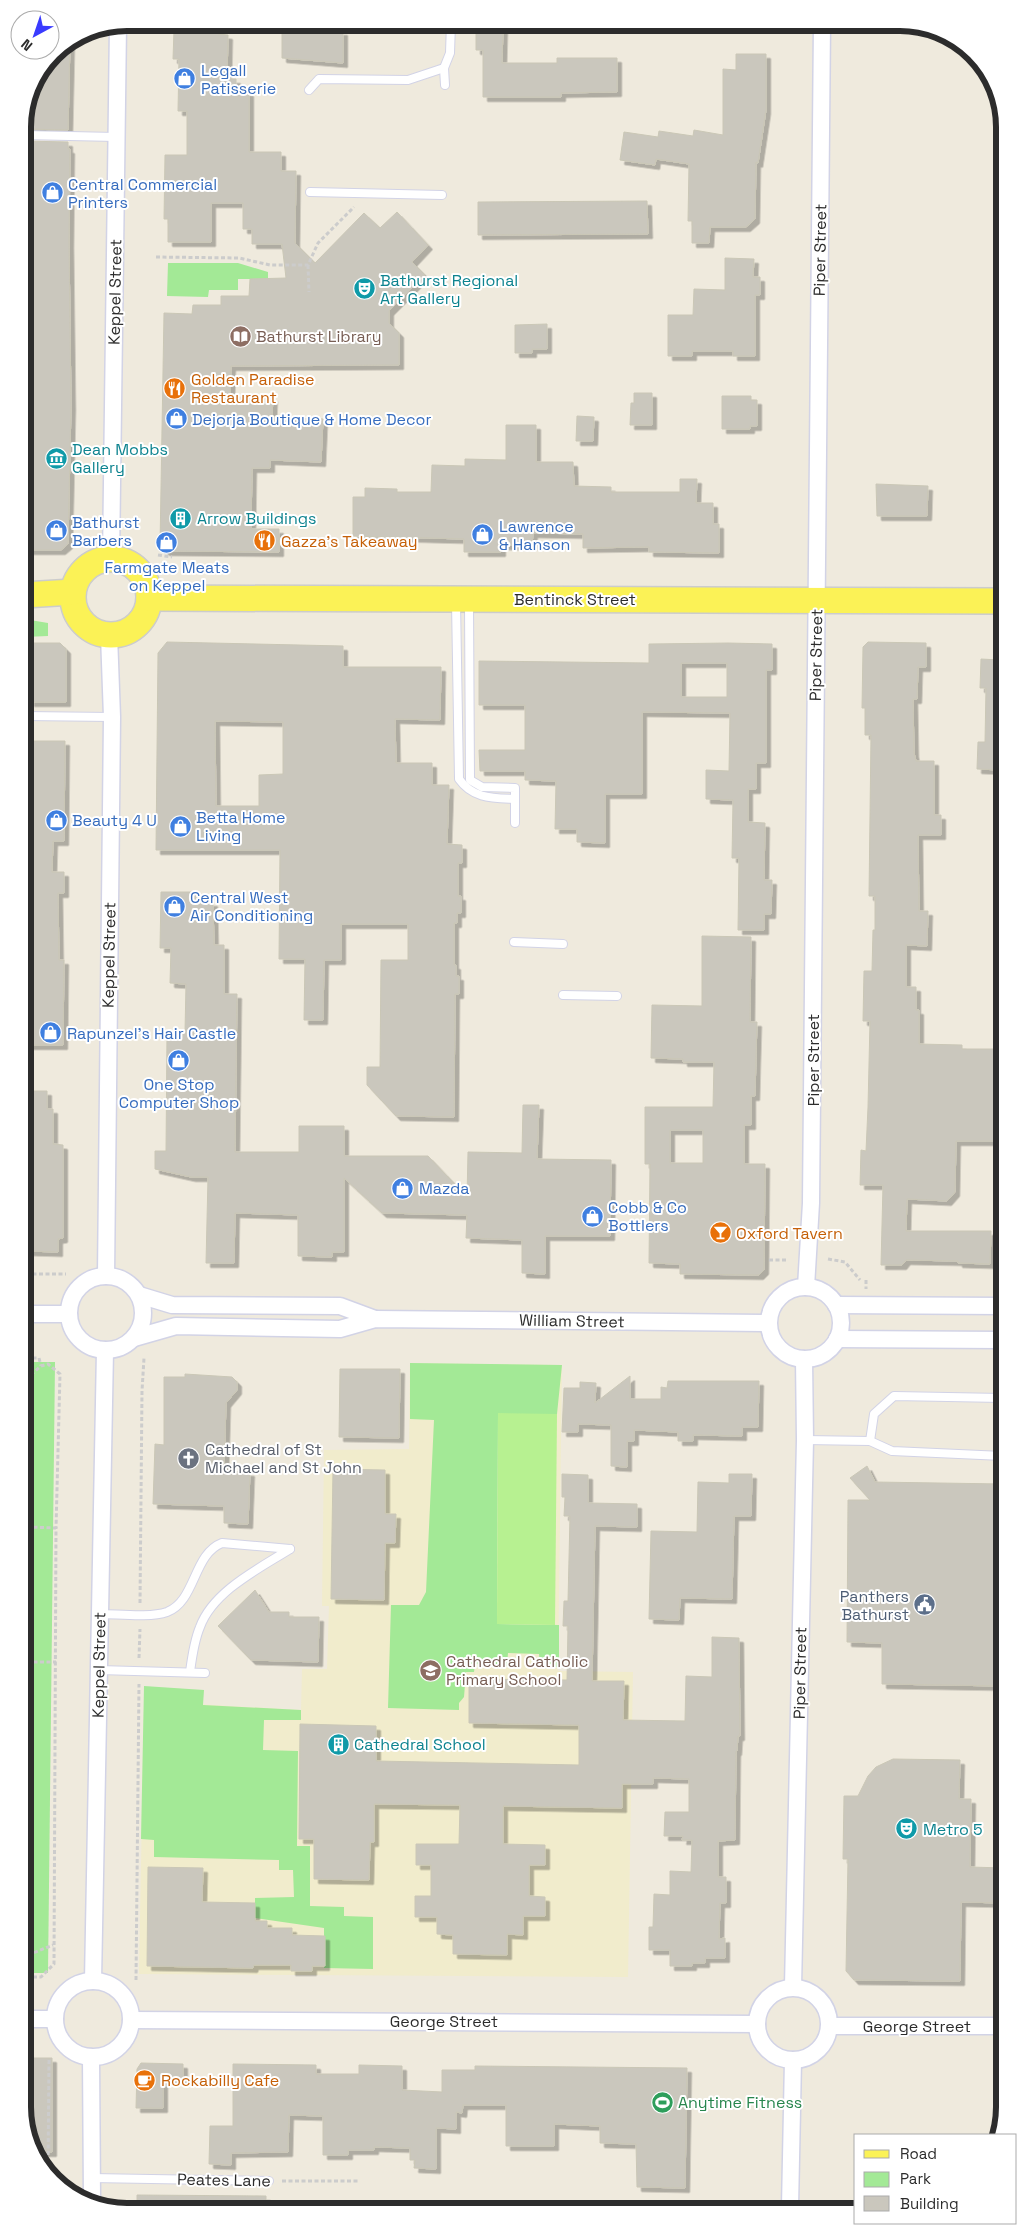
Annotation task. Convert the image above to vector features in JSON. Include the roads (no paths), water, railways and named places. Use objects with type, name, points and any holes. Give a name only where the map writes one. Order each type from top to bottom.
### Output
[{"type":"main road","points":[[111,559],[123,561],[134,566],[148,586],[149,598],[147,610],[132,629],[121,634],[109,635],[97,632],[86,626],[78,616],[74,605],[73,592],[76,582],[90,565],[111,559]]},
{"type":"main road","points":[[31,595],[73,592]]},
{"type":"main road","name":"Bentinck Street","points":[[149,598],[996,601]]},
{"type":"street","name":"Piper Street","points":[[806,1286],[811,1203],[822,31]]},
{"type":"street","name":"Keppel Street","points":[[111,559],[118,32]]},
{"type":"street","name":"Keppel Street","points":[[106,1276],[112,717],[109,635]]},
{"type":"street","points":[[105,1350],[88,1345],[78,1338],[72,1327],[69,1314],[70,1305],[79,1288],[87,1281],[106,1276]]},
{"type":"street","name":"William Street","points":[[106,1276],[125,1281],[139,1295],[172,1305],[340,1306],[375,1319]]},
{"type":"street","points":[[806,1286],[818,1289],[829,1296],[836,1305],[841,1322],[837,1339],[831,1347],[823,1354],[804,1359],[795,1358],[779,1348],[770,1332],[768,1323],[770,1312],[780,1297],[794,1288],[806,1286]]},
{"type":"street","points":[[134,1338],[141,1328],[144,1315],[139,1295]]},
{"type":"street","points":[[836,1305],[996,1306]]},
{"type":"street","points":[[31,1314],[69,1314]]},
{"type":"street","name":"William Street","points":[[105,1350],[124,1346],[134,1338],[176,1326],[340,1329],[375,1319],[768,1323]]},
{"type":"street","points":[[837,1339],[996,1340]]},
{"type":"street","name":"Keppel Street","points":[[94,1981],[105,1350]]},
{"type":"street","name":"Piper Street","points":[[793,1987],[805,1440],[804,1359]]},
{"type":"street","points":[[94,1981],[105,1983],[116,1989],[127,2003],[131,2020],[130,2030],[119,2047],[111,2053],[91,2057],[79,2055],[62,2041],[56,2030],[55,2019],[57,2007],[62,1996],[76,1986],[94,1981]]},
{"type":"street","points":[[793,1987],[812,1992],[820,1999],[829,2016],[830,2026],[824,2043],[818,2051],[811,2056],[792,2060],[783,2059],[768,2049],[762,2042],[757,2024],[758,2014],[767,1998],[783,1989],[793,1987]]},
{"type":"street","points":[[31,2019],[55,2019]]},
{"type":"street","name":"George Street","points":[[131,2020],[757,2024]]},
{"type":"street","name":"George Street","points":[[830,2026],[996,2026]]},
{"type":"street","points":[[91,2057],[92,2196]]},
{"type":"street","points":[[790,2203],[792,2060]]},
{"type":"lane","points":[[445,85],[444,68],[450,53],[451,31]]},
{"type":"lane","points":[[309,90],[319,79],[408,80],[444,68]]},
{"type":"lane","points":[[31,135],[116,137]]},
{"type":"lane","points":[[310,192],[442,195]]},
{"type":"lane","points":[[462,599],[459,779],[472,792],[481,796],[515,799]]},
{"type":"lane","points":[[462,599],[470,780],[482,787],[515,788],[515,823]]},
{"type":"lane","points":[[31,716],[112,717]]},
{"type":"lane","points":[[514,942],[563,944]]},
{"type":"lane","points":[[563,995],[617,996]]},
{"type":"lane","points":[[870,1441],[874,1414],[894,1396],[996,1398]]},
{"type":"lane","points":[[805,1440],[870,1441],[892,1451],[996,1456]]},
{"type":"lane","points":[[100,1614],[158,1613],[173,1608],[184,1596],[208,1554],[215,1546],[222,1543],[290,1549],[243,1578],[206,1613],[194,1643],[190,1672]]},
{"type":"lane","points":[[99,1670],[205,1673]]},
{"type":"lane","name":"Peates Lane","points":[[91,2178],[269,2181]]},
{"type":"place","name":"Legall Patisserie","points":[[185,79]]},
{"type":"place","name":"Central Commercial Printers","points":[[52,193]]},
{"type":"place","name":"Bathurst Regional Art Gallery","points":[[364,289]]},
{"type":"place","name":"Bathurst Library","points":[[240,336]]},
{"type":"place","name":"Golden Paradise Restaurant","points":[[175,388]]},
{"type":"place","name":"Dejorja Boutique & Home Decor","points":[[176,419]]},
{"type":"place","name":"Dean Mobbs Gallery","points":[[56,458]]},
{"type":"place","name":"Arrow Buildings","points":[[181,518]]},
{"type":"place","name":"Bathurst Barbers","points":[[56,531]]},
{"type":"place","name":"Lawrence & Hanson","points":[[483,535]]},
{"type":"place","name":"Gazza's Takeaway","points":[[265,541]]},
{"type":"place","name":"Farmgate Meats on Keppel","points":[[167,543]]},
{"type":"place","name":"Beauty 4 U","points":[[56,820]]},
{"type":"place","name":"Betta Home Living","points":[[180,826]]},
{"type":"place","name":"Central West Air Conditioning","points":[[174,906]]},
{"type":"place","name":"Rapunzel's Hair Castle","points":[[51,1033]]},
{"type":"place","name":"One Stop Computer Shop","points":[[179,1060]]},
{"type":"place","name":"Mazda","points":[[403,1188]]},
{"type":"place","name":"Cobb & Co Bottlers","points":[[592,1216]]},
{"type":"place","name":"Oxford Tavern","points":[[720,1233]]},
{"type":"place","name":"Cathedral of St Michael and St John","points":[[189,1458]]},
{"type":"place","name":"Panthers Bathurst","points":[[925,1605]]},
{"type":"place","name":"Cathedral Catholic Primary School","points":[[430,1670]]},
{"type":"place","name":"Cathedral School","points":[[338,1744]]},
{"type":"place","name":"Metro 5","points":[[907,1829]]},
{"type":"place","name":"Rockabilly Cafe","points":[[145,2080]]},
{"type":"place","name":"Anytime Fitness","points":[[662,2102]]}]
